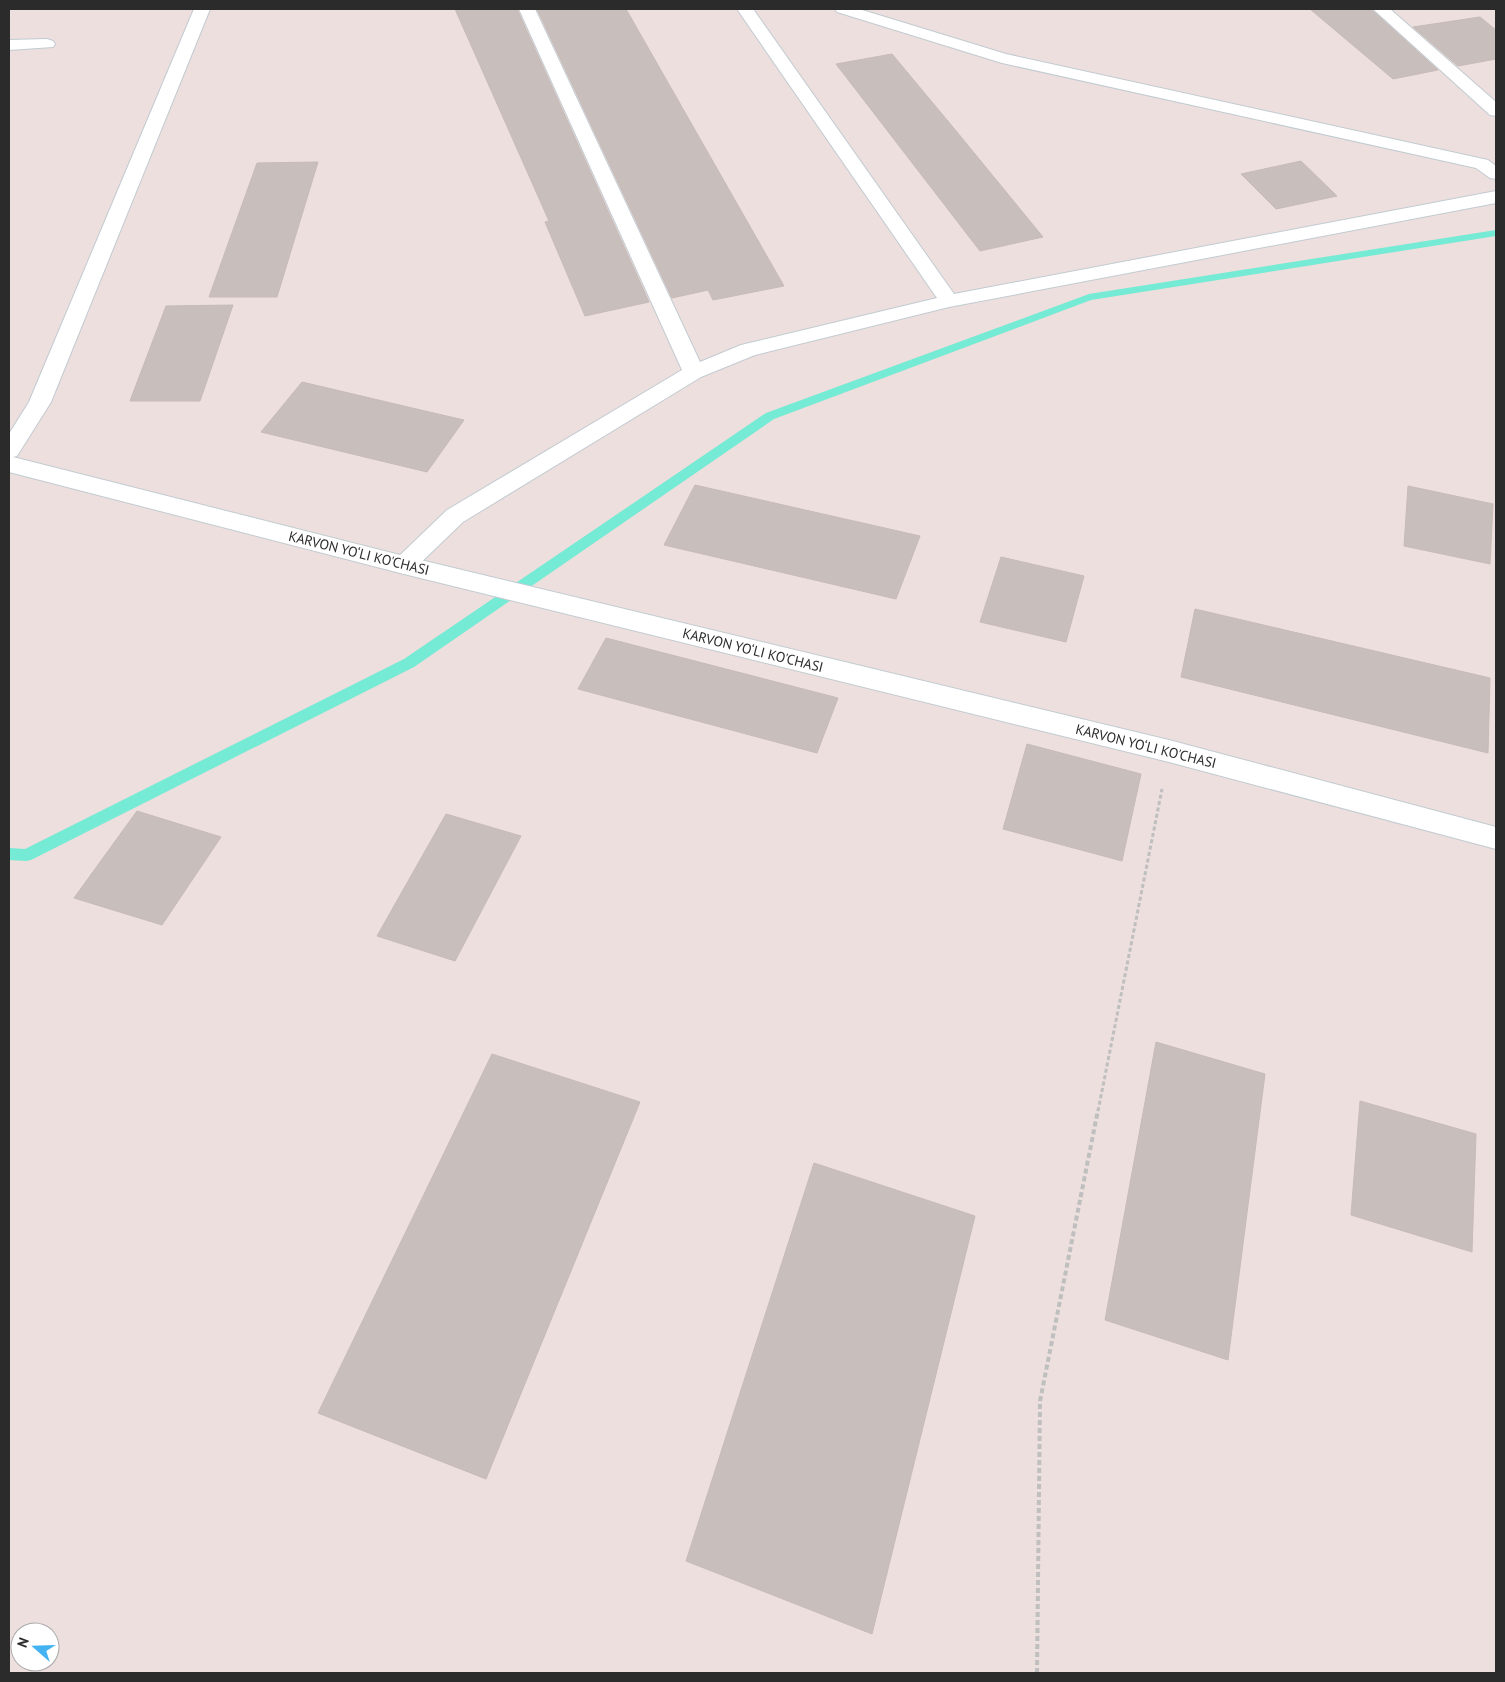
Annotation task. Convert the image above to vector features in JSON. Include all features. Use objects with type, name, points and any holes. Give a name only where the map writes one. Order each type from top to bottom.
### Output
[{"type":"street","points":[[9,450],[40,402],[202,9]]},
{"type":"street","points":[[527,9],[694,372]]},
{"type":"street","points":[[745,9],[949,301]]},
{"type":"street","points":[[843,9],[1002,58],[1482,164],[1496,174]]},
{"type":"street","points":[[1381,9],[1496,111]]},
{"type":"street","points":[[9,45],[47,44]]},
{"type":"street","points":[[404,565],[455,516],[694,372],[748,350],[949,301],[1496,197]]},
{"type":"street","name":"KARVON YO‘LI KO'CHASI","points":[[9,464],[404,565],[1169,751],[1496,838]]},
{"type":"path","points":[[1037,1673],[1040,1401],[1169,751]]},
{"type":"building","points":[[455,9],[517,9],[649,302],[585,316],[545,222],[549,221]]},
{"type":"building","points":[[537,9],[626,9],[784,286],[713,300],[708,290],[672,298]]},
{"type":"building","points":[[1310,9],[1371,9],[1438,70],[1393,79]]},
{"type":"building","points":[[1480,17],[1496,30],[1496,59],[1458,66],[1413,27]]},
{"type":"building","points":[[892,54],[1043,237],[980,251],[836,64]]},
{"type":"building","points":[[1301,161],[1337,196],[1276,209],[1241,174]]},
{"type":"building","points":[[318,162],[277,297],[209,297],[257,163]]},
{"type":"building","points":[[233,305],[200,401],[130,401],[166,306]]},
{"type":"building","points":[[302,382],[464,420],[427,472],[261,432]]},
{"type":"building","points":[[695,485],[920,536],[896,599],[664,545]]},
{"type":"building","points":[[1408,486],[1493,504],[1490,564],[1404,546]]},
{"type":"building","points":[[1001,557],[1084,576],[1066,642],[980,622]]},
{"type":"building","points":[[1195,609],[1490,678],[1488,753],[1181,677]]},
{"type":"building","points":[[606,638],[838,698],[817,753],[578,689]]},
{"type":"building","points":[[1027,744],[1141,774],[1122,861],[1003,829]]},
{"type":"building","points":[[137,811],[221,837],[162,925],[74,898]]},
{"type":"building","points":[[446,814],[521,836],[455,961],[377,936]]},
{"type":"building","points":[[1156,1042],[1265,1074],[1228,1360],[1105,1320]]},
{"type":"building","points":[[492,1054],[640,1102],[486,1479],[318,1413]]},
{"type":"building","points":[[1360,1101],[1476,1134],[1472,1252],[1351,1215]]},
{"type":"building","points":[[814,1163],[975,1216],[872,1634],[686,1561]]},
{"type":"waterway","points":[[9,854],[26,855],[409,663],[770,416],[1089,297],[1496,233]]}]
